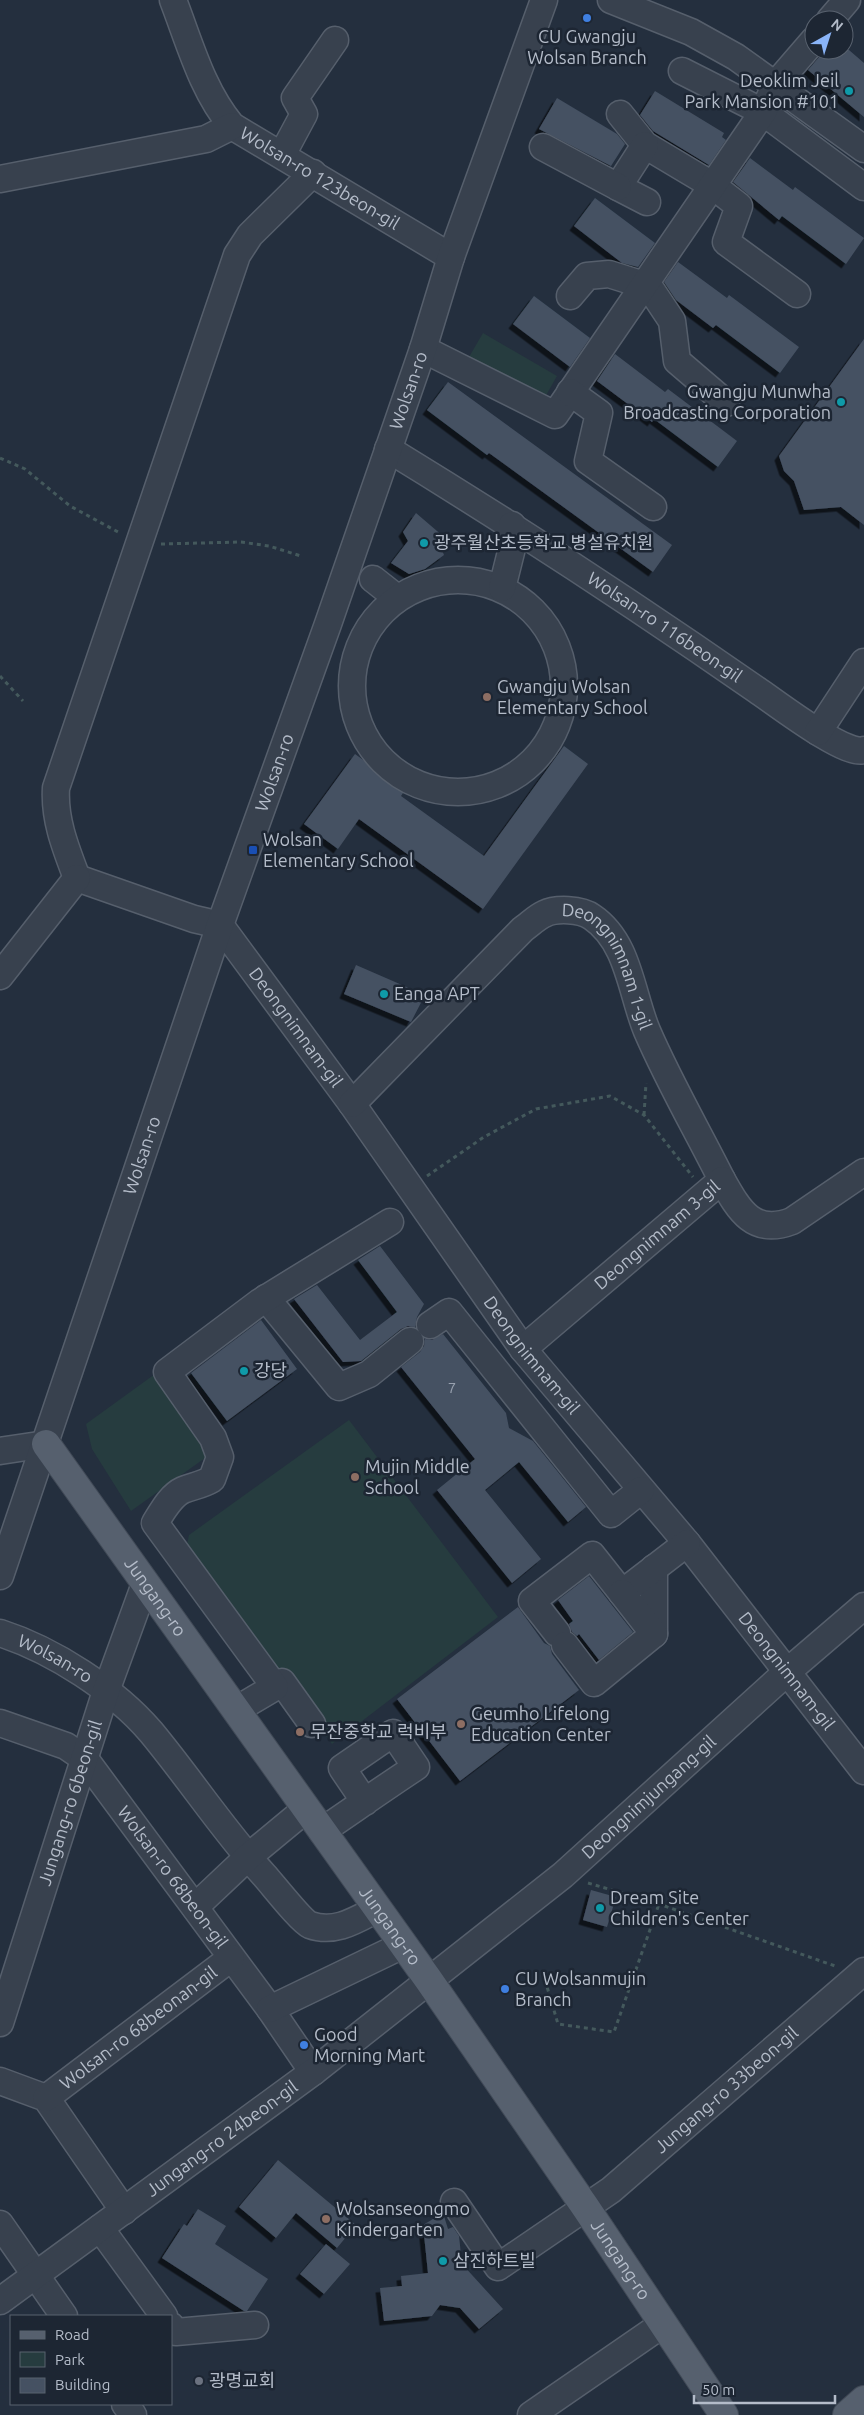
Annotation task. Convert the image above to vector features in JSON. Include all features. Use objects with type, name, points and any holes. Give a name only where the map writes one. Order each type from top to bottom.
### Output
[{"type":"main road","name":"Jungang-ro","points":[[46,1444],[428,1979],[724,2412]]},
{"type":"main road","points":[[847,2415],[864,2400]]},
{"type":"street","name":"Wolsan-ro 123beon-gil","points":[[173,0],[207,89],[216,107],[232,126],[451,257]]},
{"type":"street","name":"Wolsan-ro","points":[[0,1576],[46,1444],[109,1248],[220,925],[423,350],[451,257],[544,0]]},
{"type":"street","points":[[611,0],[691,32],[736,57],[864,149]]},
{"type":"street","points":[[838,10],[847,0]]},
{"type":"street","points":[[282,155],[304,114],[295,98],[335,40]]},
{"type":"street","points":[[423,350],[555,415],[762,112],[776,84],[804,52]]},
{"type":"street","points":[[682,71],[762,112],[864,187]]},
{"type":"street","points":[[620,114],[645,145],[712,185],[739,206],[726,242],[798,294]]},
{"type":"street","points":[[0,179],[206,138],[232,126]]},
{"type":"street","points":[[618,186],[645,145]]},
{"type":"street","points":[[543,147],[647,202]]},
{"type":"street","points":[[76,878],[60,833],[55,808],[56,788],[237,255],[250,235],[313,173]]},
{"type":"street","points":[[570,296],[587,276],[609,274],[644,285],[658,299],[672,321],[677,361],[726,402]]},
{"type":"street","points":[[570,392],[599,413],[588,461],[653,507]]},
{"type":"street","name":"Wolsan-ro 116beon-gil","points":[[388,449],[512,536],[689,642],[818,732],[846,748],[862,753]]},
{"type":"street","points":[[502,588],[512,536]]},
{"type":"street","points":[[373,579],[397,598]]},
{"type":"street","points":[[469,579],[502,588],[532,609],[554,638],[565,672],[564,708],[551,742],[527,769],[496,787],[460,794],[424,788],[393,771],[369,746],[355,714],[351,680],[358,646],[376,616],[397,598],[435,581],[469,579]]},
{"type":"street","points":[[818,732],[864,662]]},
{"type":"street","points":[[76,878],[194,919],[220,925]]},
{"type":"street","points":[[0,976],[76,878]]},
{"type":"street","name":"Deongnimnam 1-gil","points":[[352,1104],[523,929],[544,914],[559,911],[582,912],[592,916],[614,941],[626,965],[647,1030],[714,1187]]},
{"type":"street","name":"Deongnimnam-gil","points":[[220,925],[352,1104],[523,1349],[687,1543],[864,1770]]},
{"type":"street","name":"Deongnimnam 3-gil","points":[[523,1349],[714,1187],[738,1209],[763,1226],[779,1226],[792,1221],[864,1172]]},
{"type":"street","points":[[275,1687],[155,1523],[164,1508],[182,1490],[199,1486],[212,1479],[220,1457],[213,1438],[167,1372],[266,1298],[390,1222]]},
{"type":"street","points":[[266,1298],[340,1387],[369,1374],[449,1312],[611,1514],[641,1490]]},
{"type":"street","points":[[0,1451],[46,1444]]},
{"type":"street","points":[[622,1593],[687,1543]]},
{"type":"street","points":[[592,1555],[654,1634],[594,1683],[532,1601],[592,1555]]},
{"type":"street","points":[[654,1568],[654,1634]]},
{"type":"street","name":"Jungang-ro 6beon-gil","points":[[0,2023],[106,1691],[146,1584]]},
{"type":"street","name":"Deongnimjungang-gil","points":[[428,1979],[563,1876],[787,1672],[864,1606]]},
{"type":"street","name":"Wolsan-ro","points":[[0,1634],[21,1640],[86,1677],[106,1691],[150,1731],[248,1857],[308,1924],[327,1929],[346,1925],[377,1909]]},
{"type":"street","points":[[236,1710],[282,1682],[312,1724]]},
{"type":"street","name":"Wolsan-ro 68beon-gil","points":[[0,1723],[66,1746],[85,1760],[270,2009],[312,2072]]},
{"type":"street","points":[[322,1831],[365,1802]]},
{"type":"street","points":[[195,1907],[248,1857],[306,1809]]},
{"type":"street","points":[[270,2009],[403,1945]]},
{"type":"street","name":"Wolsan-ro 68beonan-gil","points":[[46,2098],[231,1958]]},
{"type":"street","name":"Jungang-ro 33beon-gil","points":[[454,2202],[498,2267],[611,2190],[862,1973]]},
{"type":"street","name":"Jungang-ro 24beon-gil","points":[[0,2300],[312,2072],[428,1979]]},
{"type":"street","points":[[0,2081],[46,2098],[124,2211]]},
{"type":"street","points":[[0,2224],[63,2315]]},
{"type":"street","points":[[100,2228],[163,2315]]},
{"type":"street","points":[[530,2415],[663,2324]]},
{"type":"street","points":[[172,2327],[176,2332],[255,2325]]},
{"type":"path","points":[[0,676],[23,701]]},
{"type":"path","points":[[410,1187],[484,1138],[536,1109],[610,1096],[644,1115],[714,1187]]},
{"type":"path","points":[[563,1876],[659,1904],[862,1973]]},
{"type":"path","points":[[545,1980],[558,2024],[614,2032],[659,1904]]},
{"type":"green space","points":[[483,333],[557,376],[536,413],[462,369]]},
{"type":"green space","points":[[155,1374],[212,1453],[131,1511],[92,1449],[86,1424]]},
{"type":"green space","points":[[349,1420],[498,1617],[332,1744],[187,1545],[189,1535]]},
{"type":"building","name":"Deoklim Jeil Park Mansion #101","points":[[854,54],[864,63],[864,117],[808,70],[816,60],[854,60]]},
{"type":"building","points":[[655,91],[724,133],[722,137],[726,140],[709,165],[653,131],[640,115]]},
{"type":"building","points":[[557,98],[617,134],[625,144],[611,166],[539,129]]},
{"type":"building","points":[[750,158],[793,190],[795,187],[864,238],[846,264],[782,216],[779,220],[733,182]]},
{"type":"building","points":[[595,198],[655,243],[638,267],[622,263],[574,226]]},
{"type":"building","points":[[678,262],[727,298],[729,295],[799,347],[780,373],[716,325],[713,328],[676,300],[664,282]]},
{"type":"building","points":[[534,296],[590,338],[570,367],[513,324]]},
{"type":"building","name":"Gwangju Munwha Broadcasting Corporation","points":[[864,339],[864,525],[841,507],[804,510],[794,481],[784,471],[779,456]]},
{"type":"building","points":[[615,354],[665,392],[668,389],[737,441],[718,467],[654,419],[652,422],[597,381]]},
{"type":"building","points":[[448,382],[672,545],[653,572],[489,453],[487,455],[427,410]]},
{"type":"building","name":"광주월산초등학교 병설유치원","points":[[416,513],[444,537],[440,545],[444,555],[425,569],[409,574],[391,563],[408,541],[403,532]]},
{"type":"building","name":"Gwangju Wolsan Elementary School","points":[[564,746],[588,764],[483,909],[359,819],[338,849],[304,824],[355,754],[405,790],[401,796],[484,856]]},
{"type":"building","name":"Eanga APT","points":[[356,965],[425,995],[411,1022],[344,994]]},
{"type":"building","points":[[380,1246],[424,1304],[417,1317],[415,1327],[408,1326],[401,1329],[361,1361],[343,1362],[294,1299],[317,1285],[360,1340],[397,1312],[358,1260]]},
{"type":"building","name":"강당","points":[[261,1320],[297,1369],[227,1421],[191,1373]]},
{"type":"building","name":"Mujin Middle School","points":[[443,1334],[506,1413],[509,1428],[533,1441],[586,1507],[568,1522],[519,1462],[485,1490],[541,1559],[512,1583],[437,1490],[475,1459],[401,1367],[420,1352],[424,1346],[425,1339],[432,1340]]},
{"type":"building","points":[[589,1576],[633,1632],[599,1660],[579,1634],[577,1636],[572,1632],[569,1624],[573,1621],[558,1600]]},
{"type":"building","points":[[518,1607],[544,1643],[550,1646],[552,1654],[579,1690],[460,1781],[397,1699]]},
{"type":"building","name":"Dream Site Children's Center","points":[[591,1890],[616,1897],[607,1927],[583,1920]]},
{"type":"building","points":[[278,2160],[356,2225],[337,2248],[296,2213],[276,2238],[239,2207]]},
{"type":"building","points":[[198,2209],[226,2226],[215,2244],[268,2279],[247,2311],[244,2311],[162,2258],[184,2224],[187,2226]]},
{"type":"building","name":"삼진하트빌","points":[[443,2213],[448,2229],[453,2227],[459,2236],[462,2264],[503,2309],[479,2329],[460,2308],[440,2305],[432,2316],[384,2321],[380,2288],[402,2286],[401,2276],[428,2273],[423,2225]]},
{"type":"building","points":[[326,2244],[350,2264],[324,2294],[300,2274]]},
{"type":"place","name":"CU Gwangju Wolsan Branch","points":[[587,18]]},
{"type":"place","name":"Deoklim Jeil Park Mansion #101","points":[[849,91]]},
{"type":"place","name":"Gwangju Munwha Broadcasting Corporation","points":[[841,402]]},
{"type":"place","name":"광주월산초등학교 병설유치원","points":[[424,543]]},
{"type":"place","name":"Gwangju Wolsan Elementary School","points":[[487,697]]},
{"type":"place","name":"Wolsan Elementary School","points":[[253,850]]},
{"type":"place","name":"Eanga APT","points":[[384,994]]},
{"type":"place","name":"강당","points":[[244,1371]]},
{"type":"place","name":"Mujin Middle School","points":[[355,1477]]},
{"type":"place","name":"Geumho Lifelong Education Center","points":[[461,1724]]},
{"type":"place","name":"무잔중학교 럭비부","points":[[300,1732]]},
{"type":"place","name":"Dream Site Children's Center","points":[[600,1908]]},
{"type":"place","name":"CU Wolsanmujin Branch","points":[[505,1989]]},
{"type":"place","name":"Good Morning Mart","points":[[304,2045]]},
{"type":"place","name":"Wolsanseongmo Kindergarten","points":[[326,2219]]},
{"type":"place","name":"삼진하트빌","points":[[443,2261]]},
{"type":"place","name":"광명교회","points":[[199,2381]]}]
